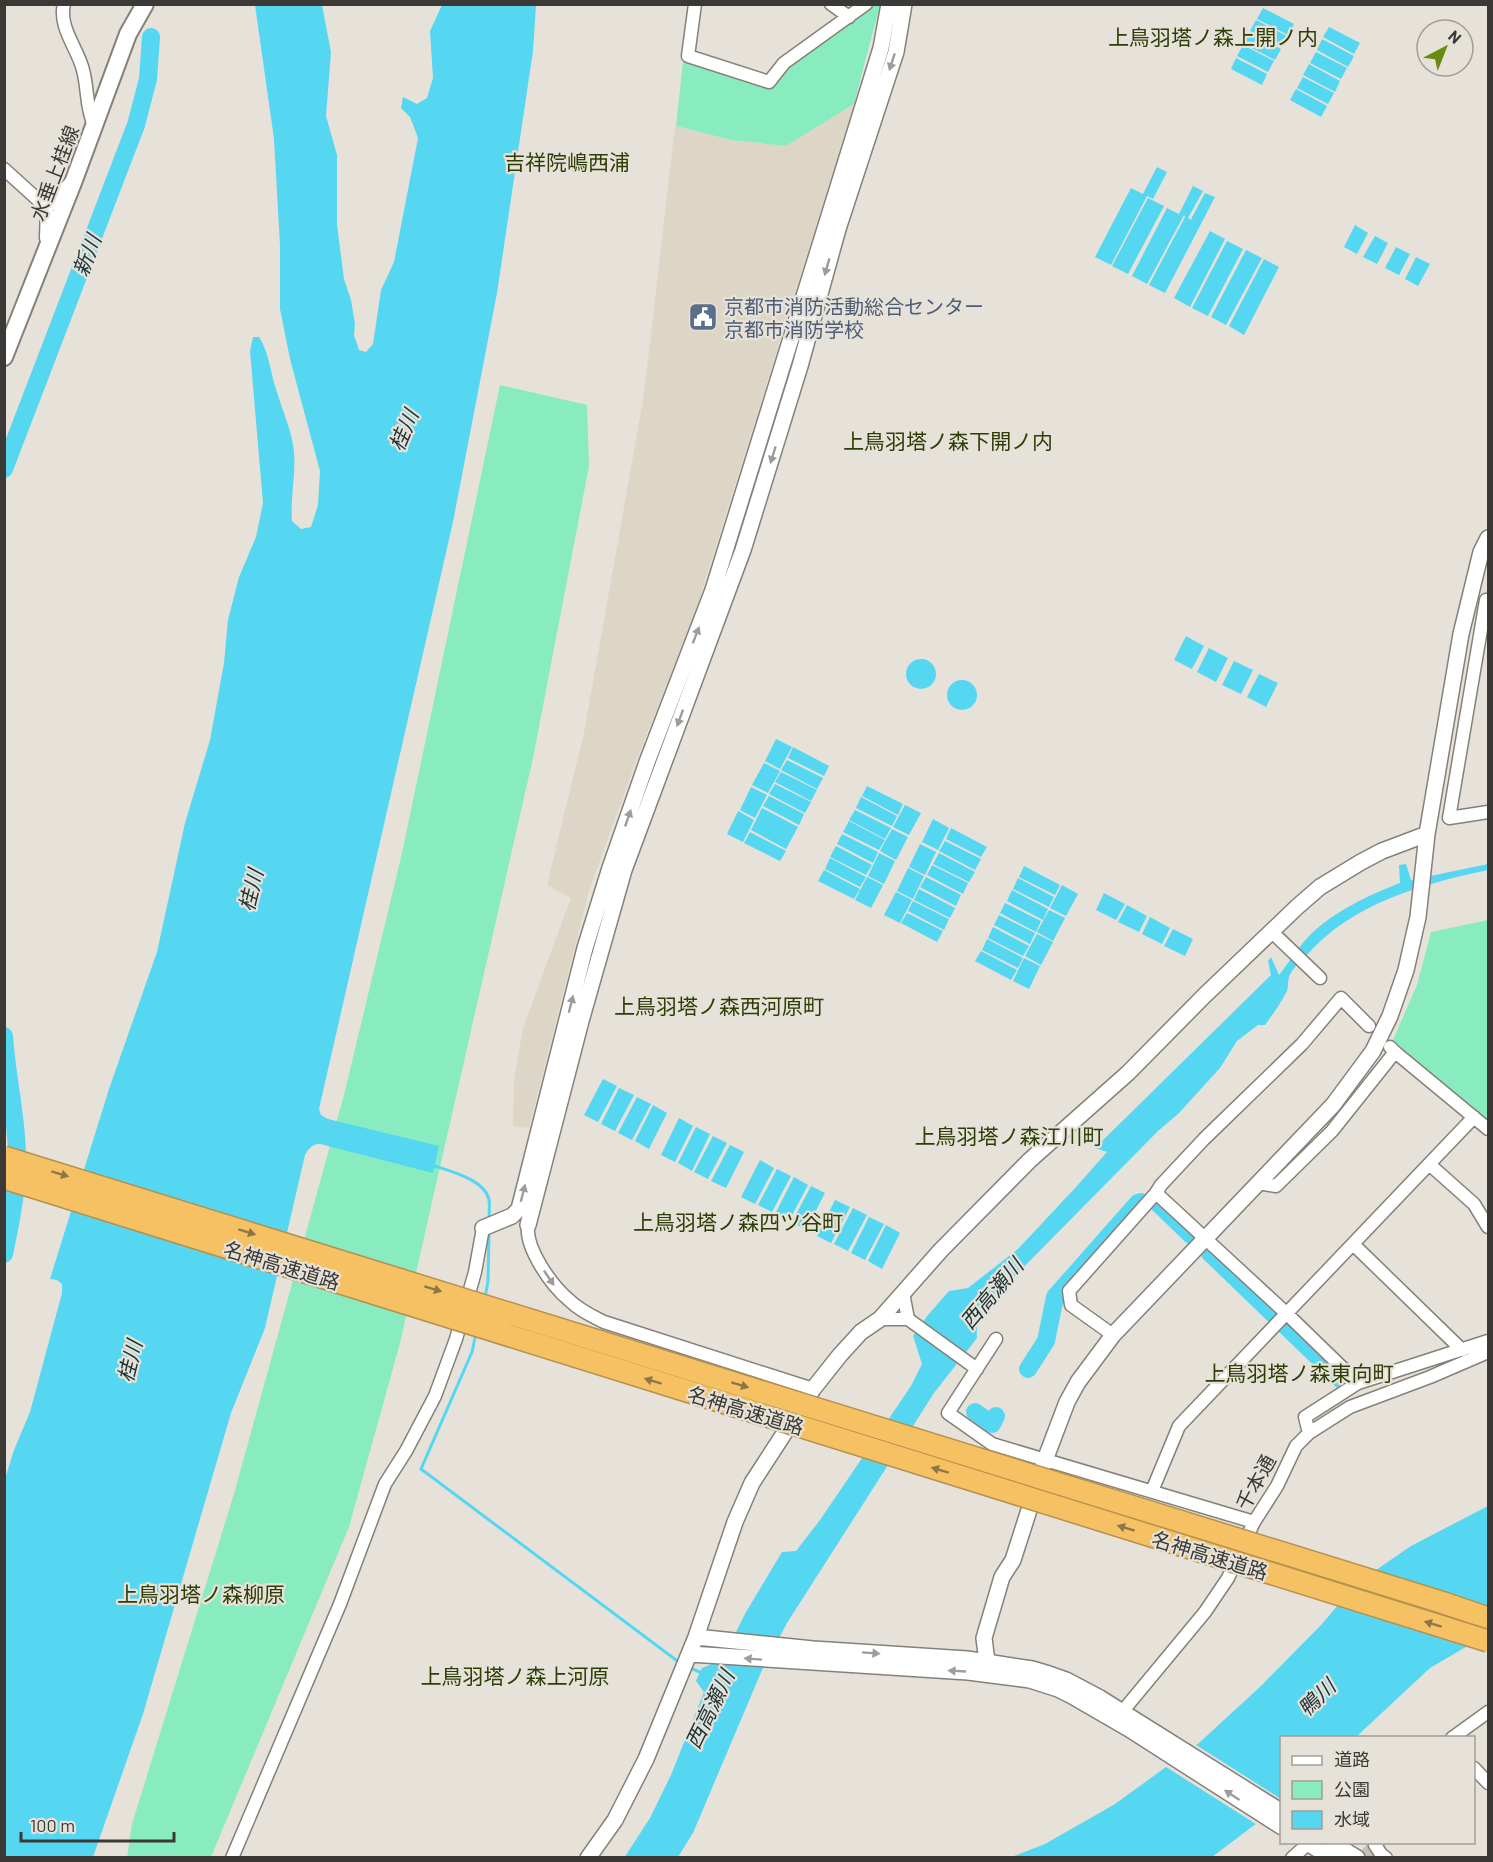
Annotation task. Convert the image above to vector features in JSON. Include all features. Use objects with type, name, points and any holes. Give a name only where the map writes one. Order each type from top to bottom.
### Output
[{"type":"highway","name":"名神高速道路","points":[[4,1157],[1488,1618]]},
{"type":"highway","name":"名神高速道路","points":[[4,1178],[1488,1641]]},
{"type":"highway","points":[[1444,1603],[1488,1613]]},
{"type":"main road","name":"水垂上桂線","points":[[4,357],[74,180],[128,34],[145,4]]},
{"type":"street","points":[[64,4],[62,18],[83,69],[90,117],[94,125]]},
{"type":"street","points":[[695,4],[688,56],[769,82],[784,63],[866,4]]},
{"type":"street","points":[[831,4],[849,17]]},
{"type":"street","points":[[813,1389],[604,1322],[585,1313],[569,1301],[554,1285],[538,1262],[527,1233],[581,1021],[624,870],[881,48],[889,4]]},
{"type":"street","points":[[232,1857],[340,1604],[385,1484],[411,1442],[438,1387],[456,1339],[475,1272],[483,1228],[512,1216],[519,1209],[585,948],[610,868],[655,765],[746,540],[800,366],[838,229],[896,52],[904,4]]},
{"type":"street","points":[[4,169],[47,208]]},
{"type":"street","points":[[49,245],[46,238],[47,208],[74,180]]},
{"type":"street","points":[[1488,538],[1481,552],[1482,599],[1449,818],[1488,812]]},
{"type":"street","points":[[986,1668],[1012,1579],[1012,1560],[1067,1402],[1095,1358],[1113,1335],[1333,1105],[1373,1051],[1390,1016],[1406,970],[1418,917],[1427,842],[1461,634],[1482,599]]},
{"type":"street","points":[[588,1857],[608,1832],[630,1793],[690,1654],[735,1522],[752,1483],[813,1389],[840,1355],[861,1332],[880,1319],[941,1250],[1030,1160],[1128,1072],[1204,996],[1274,934],[1320,887],[1382,851],[1427,842]]},
{"type":"street","points":[[1274,934],[1320,978]]},
{"type":"street","points":[[1113,1335],[1071,1305],[1069,1291],[1204,1138],[1302,1044],[1341,998],[1369,1026]]},
{"type":"street","points":[[1258,1183],[1276,1186],[1332,1131],[1392,1049],[1488,1129]]},
{"type":"street","points":[[1152,1491],[1179,1426],[1474,1117]]},
{"type":"street","points":[[1429,1164],[1474,1204],[1488,1227]]},
{"type":"street","points":[[1156,1193],[1205,1238],[1282,1318],[1358,1383]]},
{"type":"street","points":[[1353,1244],[1462,1350]]},
{"type":"street","points":[[903,1293],[908,1319]]},
{"type":"street","points":[[880,1319],[908,1319],[977,1369]]},
{"type":"street","points":[[996,1339],[948,1413],[992,1444],[1254,1522]]},
{"type":"street","points":[[1309,1433],[1305,1417],[1358,1383],[1488,1341]]},
{"type":"street","name":"千本通","points":[[1122,1712],[1205,1612],[1228,1578],[1254,1522],[1277,1486],[1296,1446],[1309,1433],[1350,1407],[1488,1352]]},
{"type":"street","points":[[696,1637],[812,1656]]},
{"type":"street","points":[[690,1654],[812,1656],[1032,1669],[1066,1680],[1122,1712],[1133,1725],[1280,1826]]},
{"type":"street","points":[[986,1668],[1058,1689],[1133,1725],[1280,1811]]},
{"type":"street","points":[[1453,1736],[1488,1712]]},
{"type":"street","points":[[1475,1770],[1488,1783]]},
{"type":"street","points":[[1292,1857],[1307,1844]]},
{"type":"street","points":[[1310,1844],[1331,1857]]},
{"type":"street","points":[[1335,1844],[1358,1857]]},
{"type":"street","points":[[1376,1844],[1381,1854],[1386,1857]]},
{"type":"shaded area","points":[[854,104],[696,610],[635,764],[589,891],[529,1128],[513,1126],[514,1079],[523,1028],[571,898],[547,885],[584,733],[644,394],[675,126],[731,140],[786,146]]},
{"type":"green space","points":[[875,5],[880,5],[854,104],[786,146],[731,140],[676,126],[683,62],[771,87],[791,64]]},
{"type":"green space","points":[[500,385],[587,405],[589,466],[533,758],[400,1343],[349,1527],[211,1857],[127,1858],[132,1824],[234,1494],[344,1095],[402,853]]},
{"type":"green space","points":[[1488,920],[1488,1123],[1393,1040],[1417,985],[1431,932]]},
{"type":"water","name":"桂川","points":[[255,5],[322,5],[331,52],[326,116],[337,155],[337,225],[344,279],[351,300],[355,324],[354,335],[359,350],[366,352],[373,344],[381,290],[394,262],[418,138],[410,117],[401,108],[403,97],[417,104],[427,98],[433,78],[430,31],[442,5],[536,5],[533,51],[497,293],[453,522],[319,1109],[321,1115],[328,1119],[439,1146],[433,1173],[320,1144],[309,1148],[305,1155],[265,1328],[231,1413],[143,1714],[93,1857],[5,1857],[4,1482],[30,1412],[62,1293],[62,1284],[50,1279],[109,1089],[157,952],[185,823],[210,740],[224,663],[228,620],[239,577],[256,537],[263,503],[250,351],[253,337],[259,337],[265,349],[293,444],[292,521],[301,529],[311,527],[318,505],[320,471],[290,359],[280,309],[280,245],[274,139]]},
{"type":"water","points":[[1263,8],[1294,24],[1288,35],[1257,19]]},
{"type":"water","points":[[1256,20],[1287,36],[1282,47],[1250,31]]},
{"type":"water","points":[[1329,27],[1360,43],[1354,54],[1323,37]]},
{"type":"water","points":[[1250,33],[1281,49],[1275,60],[1244,44]]},
{"type":"water","points":[[1322,39],[1354,56],[1348,67],[1317,50]]},
{"type":"water","points":[[1243,45],[1274,61],[1268,72],[1237,56]]},
{"type":"water","points":[[1316,52],[1347,68],[1341,79],[1310,63]]},
{"type":"water","points":[[1236,58],[1267,74],[1262,85],[1231,69]]},
{"type":"water","points":[[1309,64],[1340,81],[1335,92],[1303,75]]},
{"type":"water","points":[[1303,77],[1334,93],[1328,104],[1297,88]]},
{"type":"water","points":[[1296,89],[1327,106],[1321,117],[1290,100]]},
{"type":"water","points":[[1157,167],[1167,172],[1153,199],[1147,196],[1111,265],[1095,257],[1131,188],[1143,194]]},
{"type":"water","points":[[1193,186],[1203,191],[1188,218],[1193,221],[1191,219],[1205,193],[1215,197],[1165,293],[1149,285],[1184,215],[1147,284],[1132,276],[1167,208],[1179,214]]},
{"type":"water","points":[[1148,198],[1164,206],[1128,274],[1112,266]]},
{"type":"water","points":[[1355,225],[1368,233],[1357,254],[1344,247]]},
{"type":"water","points":[[1210,231],[1225,239],[1190,307],[1174,298]]},
{"type":"water","points":[[1375,236],[1388,243],[1377,264],[1363,257]]},
{"type":"water","points":[[1227,241],[1243,249],[1208,316],[1192,308]]},
{"type":"water","points":[[1396,247],[1410,254],[1399,275],[1385,268]]},
{"type":"water","points":[[1246,250],[1262,258],[1226,325],[1211,317]]},
{"type":"water","points":[[1416,257],[1430,264],[1418,286],[1405,279]]},
{"type":"water","points":[[1264,259],[1279,267],[1244,335],[1229,326]]},
{"type":"water","points":[[1186,636],[1204,646],[1192,669],[1174,660]]},
{"type":"water","points":[[1209,648],[1228,658],[1216,682],[1197,672]]},
{"type":"water","points":[[921,659],[932,663],[936,674],[932,685],[921,689],[910,685],[906,674],[910,663]]},
{"type":"water","points":[[1234,661],[1253,670],[1241,694],[1222,685]]},
{"type":"water","points":[[1259,674],[1278,683],[1266,707],[1247,697]]},
{"type":"water","points":[[962,680],[973,684],[977,695],[973,706],[962,710],[951,706],[947,695],[951,684]]},
{"type":"water","points":[[776,739],[792,747],[780,769],[765,761]]},
{"type":"water","points":[[793,747],[829,766],[824,776],[788,758]]},
{"type":"water","points":[[787,760],[823,778],[817,789],[781,770]]},
{"type":"water","points":[[764,763],[780,771],[768,793],[752,785]]},
{"type":"water","points":[[781,772],[817,790],[811,801],[775,782]]},
{"type":"water","points":[[775,784],[811,802],[805,813],[769,794]]},
{"type":"water","points":[[867,786],[903,804],[898,815],[862,796]]},
{"type":"water","points":[[751,787],[767,795],[755,818],[740,810]]},
{"type":"water","points":[[769,796],[804,814],[799,825],[763,806]]},
{"type":"water","points":[[861,797],[897,816],[892,826],[856,808]]},
{"type":"water","points":[[905,805],[921,813],[909,835],[893,827]]},
{"type":"water","points":[[762,808],[798,827],[786,849],[751,830]]},
{"type":"water","points":[[855,810],[891,828],[885,839],[849,820]]},
{"type":"water","points":[[738,811],[754,820],[743,842],[727,834]]},
{"type":"water","points":[[933,819],[949,828],[938,850],[922,842]]},
{"type":"water","points":[[849,821],[885,840],[879,850],[843,832]]},
{"type":"water","points":[[951,828],[987,847],[981,857],[946,839]]},
{"type":"water","points":[[892,829],[908,837],[896,860],[880,851]]},
{"type":"water","points":[[750,832],[786,851],[780,861],[744,843]]},
{"type":"water","points":[[842,834],[878,852],[873,863],[837,844]]},
{"type":"water","points":[[945,841],[981,859],[975,870],[939,851]]},
{"type":"water","points":[[920,844],[936,852],[925,875],[909,867]]},
{"type":"water","points":[[836,846],[872,865],[866,875],[830,857]]},
{"type":"water","points":[[879,853],[895,861],[884,884],[868,876]]},
{"type":"water","points":[[939,853],[975,872],[969,882],[933,864]]},
{"type":"water","points":[[830,858],[866,877],[860,887],[825,869]]},
{"type":"water","name":"西高瀬川","points":[[1406,864],[1411,880],[1488,864],[1488,870],[1438,882],[1390,898],[1366,909],[1324,938],[1292,971],[1287,991],[1265,1025],[1258,1025],[1237,1041],[1220,1068],[1179,1113],[1158,1131],[991,1302],[979,1323],[977,1338],[934,1393],[787,1623],[762,1670],[693,1833],[678,1857],[624,1858],[650,1818],[671,1775],[704,1692],[696,1681],[702,1668],[722,1660],[746,1612],[782,1552],[796,1551],[820,1520],[911,1386],[922,1364],[913,1336],[928,1315],[949,1291],[968,1288],[1018,1249],[1107,1152],[1095,1148],[1271,975],[1268,961],[1271,957],[1279,975],[1302,944],[1320,926],[1353,904],[1400,883],[1399,865]]},
{"type":"water","points":[[932,865],[968,883],[963,894],[927,875]]},
{"type":"water","points":[[1024,866],[1060,885],[1055,895],[1019,877]]},
{"type":"water","points":[[908,868],[924,876],[913,899],[897,891]]},
{"type":"water","points":[[824,870],[860,889],[854,899],[818,881]]},
{"type":"water","points":[[867,877],[883,885],[871,908],[855,900]]},
{"type":"water","points":[[926,877],[961,895],[956,906],[920,887]]},
{"type":"water","points":[[1018,878],[1054,897],[1049,907],[1013,889]]},
{"type":"water","points":[[1062,885],[1078,894],[1066,916],[1050,908]]},
{"type":"water","points":[[919,889],[955,908],[950,918],[914,900]]},
{"type":"water","points":[[1012,890],[1048,909],[1043,920],[1007,901]]},
{"type":"water","points":[[896,892],[912,900],[900,923],[884,915]]},
{"type":"water","points":[[1104,893],[1125,904],[1116,920],[1096,910]]},
{"type":"water","points":[[913,901],[949,919],[944,930],[908,911]]},
{"type":"water","points":[[1005,903],[1041,921],[1036,932],[1000,913]]},
{"type":"water","points":[[1127,905],[1147,916],[1139,932],[1118,922]]},
{"type":"water","points":[[1049,910],[1065,918],[1053,941],[1037,932]]},
{"type":"water","points":[[907,913],[943,931],[937,942],[901,923]]},
{"type":"water","points":[[999,915],[1035,933],[1030,944],[994,925]]},
{"type":"water","points":[[1150,917],[1170,928],[1162,944],[1142,934]]},
{"type":"water","points":[[993,927],[1029,946],[1023,956],[988,938]]},
{"type":"water","points":[[1173,929],[1193,939],[1185,956],[1164,946]]},
{"type":"water","points":[[1037,934],[1053,942],[1041,965],[1025,956]]},
{"type":"water","points":[[987,939],[1023,958],[1018,968],[982,950]]},
{"type":"water","points":[[981,951],[1017,970],[1011,980],[975,961]]},
{"type":"water","points":[[1024,958],[1040,966],[1029,989],[1013,981]]},
{"type":"water","points":[[603,1079],[617,1086],[598,1122],[584,1115]]},
{"type":"water","points":[[619,1088],[634,1095],[615,1131],[601,1124]]},
{"type":"water","points":[[637,1097],[651,1104],[632,1140],[618,1133]]},
{"type":"water","points":[[653,1105],[667,1113],[649,1149],[635,1141]]},
{"type":"water","points":[[679,1118],[693,1126],[675,1162],[661,1155]]},
{"type":"water","points":[[696,1127],[710,1134],[692,1171],[678,1163]]},
{"type":"water","points":[[713,1136],[727,1143],[708,1179],[694,1172]]},
{"type":"water","points":[[730,1145],[744,1152],[726,1188],[711,1181]]},
{"type":"water","points":[[760,1160],[774,1168],[755,1204],[741,1197]]},
{"type":"water","points":[[777,1169],[791,1176],[772,1212],[758,1205]]},
{"type":"water","points":[[794,1177],[808,1185],[789,1221],[775,1214]]},
{"type":"water","points":[[811,1186],[825,1193],[806,1230],[792,1222]]},
{"type":"water","points":[[835,1200],[850,1207],[831,1243],[817,1236]]},
{"type":"water","points":[[853,1208],[867,1215],[848,1251],[834,1244]]},
{"type":"water","points":[[869,1217],[884,1224],[865,1260],[851,1253]]},
{"type":"water","points":[[886,1225],[900,1233],[882,1269],[868,1261]]},
{"type":"water","name":"鴨川","points":[[1488,1506],[1488,1634],[1430,1668],[1357,1736],[1280,1736],[1280,1806],[1212,1857],[1009,1858],[1045,1844],[1115,1804],[1199,1743],[1262,1685],[1321,1625],[1357,1583],[1411,1546]]},
{"type":"pier","points":[[1193,1743],[1280,1798],[1280,1810],[1259,1826],[1163,1765]]},
{"type":"waterway","name":"新川","points":[[4,469],[136,125],[148,79],[151,37]]},
{"type":"waterway","name":"新川","points":[[4,1036],[16,1134],[17,1166],[14,1199],[4,1254]]},
{"type":"waterway","points":[[432,1165],[474,1181],[481,1187],[489,1200],[489,1220]]},
{"type":"waterway","points":[[1028,1369],[1046,1341],[1055,1297],[1141,1202]]},
{"type":"waterway","points":[[1158,1203],[1191,1235]]},
{"type":"waterway","points":[[485,1297],[488,1282],[489,1232]]},
{"type":"waterway","points":[[1210,1253],[1345,1383]]},
{"type":"waterway","points":[[476,1333],[472,1352],[421,1469],[680,1663]]},
{"type":"waterway","points":[[975,1412],[992,1424],[996,1416]]},
{"type":"waterway","name":"西高瀬川","points":[[688,1667],[702,1673]]},
{"type":"tunnel","points":[[1363,1858],[1375,1845]]},
{"type":"place","name":"京都市消防活動総合センター 京都市消防学校","points":[[703,317]]},
{"type":"district","name":"上鳥羽塔ノ森上開ノ内","points":[[1213,36]]},
{"type":"district","name":"吉祥院嶋西浦","points":[[567,161]]},
{"type":"district","name":"上鳥羽塔ノ森下開ノ内","points":[[948,440]]},
{"type":"district","name":"上鳥羽塔ノ森西河原町","points":[[719,1005]]},
{"type":"district","name":"上鳥羽塔ノ森江川町","points":[[1009,1135]]},
{"type":"district","name":"上鳥羽塔ノ森四ツ谷町","points":[[738,1221]]},
{"type":"district","name":"上鳥羽塔ノ森東向町","points":[[1299,1372]]},
{"type":"district","name":"上鳥羽塔ノ森柳原","points":[[201,1593]]},
{"type":"district","name":"上鳥羽塔ノ森上河原","points":[[515,1675]]}]
